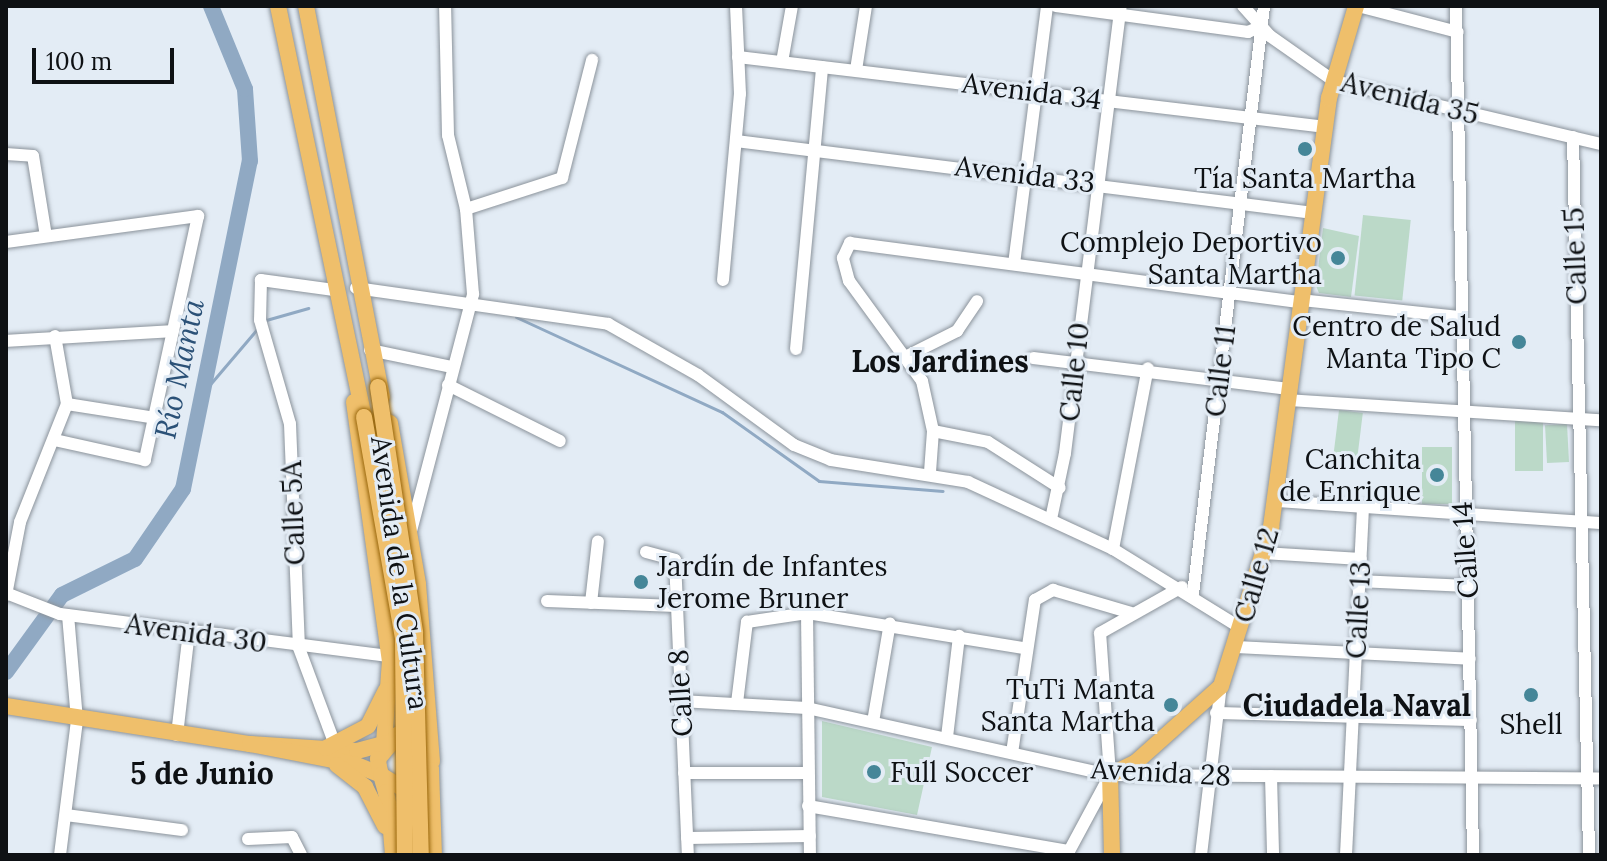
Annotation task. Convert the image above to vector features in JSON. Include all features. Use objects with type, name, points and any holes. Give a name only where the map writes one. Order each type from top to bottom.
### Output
[{"type":"main road","name":"Avenida de la Cultura","points":[[278,6],[355,390],[390,658],[384,744]]},
{"type":"main road","name":"Avenida de la Cultura","points":[[306,6],[356,288],[411,531],[432,765],[434,855]]},
{"type":"main road","name":"Calle 12","points":[[1110,775],[1135,763],[1221,686],[1236,647],[1276,501],[1326,127],[1334,81],[1357,6]]},
{"type":"main road","name":"Avenida de la Cultura","points":[[378,387],[415,633],[421,855]]},
{"type":"main road","name":"Avenida de la Cultura","points":[[355,390],[364,417],[403,639],[397,852]]},
{"type":"main road","points":[[329,751],[378,714],[390,658]]},
{"type":"main road","points":[[6,706],[177,735],[329,751],[384,744],[414,736],[432,765],[420,784],[403,789],[381,775],[329,751]]},
{"type":"main road","points":[[384,744],[381,775],[397,852]]},
{"type":"main road","points":[[329,751],[365,787],[397,852]]},
{"type":"main road","points":[[1110,775],[1112,855]]},
{"type":"street","points":[[411,531],[471,303],[466,209],[448,135],[445,6]]},
{"type":"street","points":[[723,280],[736,141],[736,6]]},
{"type":"street","points":[[782,62],[792,6]]},
{"type":"street","points":[[856,70],[866,6]]},
{"type":"street","points":[[1014,264],[1047,6]]},
{"type":"street","points":[[1056,6],[1120,12],[1248,32],[1259,27]]},
{"type":"street","name":"Avenida 35","points":[[1243,6],[1259,27],[1334,81],[1601,144]]},
{"type":"street","name":"Calle 11","points":[[1188,590],[1219,381],[1242,204],[1259,27],[1264,6]]},
{"type":"street","points":[[1357,6],[1458,32]]},
{"type":"street","name":"Calle 14","points":[[1456,6],[1462,516],[1468,586],[1473,855]]},
{"type":"street","name":"Calle 10","points":[[1051,519],[1065,453],[1120,12]]},
{"type":"street","name":"Avenida 34","points":[[738,57],[1037,90],[1326,127]]},
{"type":"street","points":[[466,209],[562,178],[592,60]]},
{"type":"street","points":[[796,349],[810,148],[822,67]]},
{"type":"street","name":"Calle 15","points":[[1573,137],[1583,522],[1594,778],[1589,855]]},
{"type":"street","name":"Avenida 33","points":[[736,141],[1026,173],[1314,213]]},
{"type":"street","points":[[6,154],[24,150],[34,161],[46,236]]},
{"type":"street","points":[[6,242],[198,216],[155,418],[142,462],[55,440]]},
{"type":"street","points":[[930,472],[933,431],[909,355],[849,281],[843,258],[850,243],[1301,301],[1460,317]]},
{"type":"street","name":"Calle 5A","points":[[329,751],[299,648],[290,424],[263,335],[260,320],[261,280],[334,290]]},
{"type":"street","points":[[356,288],[589,317],[628,332],[811,453],[930,472],[1051,519],[1188,590],[1241,628]]},
{"type":"street","points":[[909,355],[957,331],[977,301]]},
{"type":"street","points":[[460,343],[481,313],[516,309]]},
{"type":"street","points":[[6,341],[173,331]]},
{"type":"street","points":[[9,595],[20,522],[67,404],[55,336]]},
{"type":"street","points":[[370,350],[452,367]]},
{"type":"street","points":[[1033,358],[1148,368],[1289,394],[1460,412],[1601,420]]},
{"type":"street","points":[[1113,549],[1136,462],[1148,368]]},
{"type":"street","points":[[448,385],[560,441]]},
{"type":"street","points":[[67,404],[155,418]]},
{"type":"street","points":[[933,431],[988,442],[1060,488]]},
{"type":"street","points":[[1276,501],[1363,510],[1601,523]]},
{"type":"street","name":"Calle 13","points":[[1346,855],[1347,779],[1363,510]]},
{"type":"street","points":[[591,603],[598,541]]},
{"type":"street","name":"Calle 8","points":[[646,552],[675,560],[688,855]]},
{"type":"street","points":[[1263,553],[1361,559]]},
{"type":"street","points":[[1358,581],[1468,586]]},
{"type":"street","points":[[808,806],[1068,853],[1110,775],[1099,637],[1131,613],[1188,590]]},
{"type":"street","points":[[1012,753],[1031,606],[1047,591],[1131,613]]},
{"type":"street","name":"Avenida 30","points":[[9,595],[64,615],[390,658]]},
{"type":"street","points":[[547,601],[676,606]]},
{"type":"street","points":[[737,703],[747,622],[807,613],[890,623],[1024,648]]},
{"type":"street","points":[[807,613],[810,855]]},
{"type":"street","points":[[60,855],[77,720],[64,615]]},
{"type":"street","points":[[873,722],[890,623]]},
{"type":"street","points":[[177,735],[189,632]]},
{"type":"street","points":[[947,737],[959,636]]},
{"type":"street","points":[[1236,647],[1470,659]]},
{"type":"street","points":[[1201,855],[1221,686]]},
{"type":"street","name":"Avenida 28","points":[[680,701],[807,708],[1110,775],[1473,780],[1594,778]]},
{"type":"street","points":[[1216,713],[1351,720],[1471,720]]},
{"type":"street","points":[[684,773],[808,773]]},
{"type":"street","points":[[1271,776],[1273,855]]},
{"type":"street","points":[[66,815],[182,830]]},
{"type":"street","points":[[687,838],[810,836]]},
{"type":"street","points":[[248,839],[292,837],[301,855]]},
{"type":"green space","points":[[1363,215],[1411,220],[1402,301],[1355,296]]},
{"type":"green space","name":"Complejo Deportivo Santa Martha","points":[[1323,228],[1359,236],[1351,297],[1319,293],[1316,286]]},
{"type":"green space","points":[[1339,410],[1363,413],[1357,457],[1334,454]]},
{"type":"green space","points":[[1515,419],[1543,419],[1543,471],[1515,471]]},
{"type":"green space","points":[[1567,424],[1569,462],[1547,463],[1545,425]]},
{"type":"green space","name":"Canchita de Enrique","points":[[1422,447],[1452,447],[1452,504],[1422,504]]},
{"type":"green space","name":"Full Soccer","points":[[822,721],[932,747],[917,815],[822,797]]},
{"type":"waterway","name":"Río Manta","points":[[6,672],[62,595],[135,559],[183,489],[250,161],[245,89],[211,6]]},
{"type":"waterway","points":[[266,320],[308,308]]},
{"type":"waterway","points":[[516,317],[722,412],[819,481],[943,491]]},
{"type":"waterway","points":[[206,389],[258,328]]},
{"type":"place","name":"Tía Santa Martha","points":[[1305,149]]},
{"type":"place","name":"Complejo Deportivo Santa Martha","points":[[1338,258]]},
{"type":"place","name":"Centro de Salud Manta Tipo C","points":[[1519,342]]},
{"type":"place","name":"Canchita de Enrique","points":[[1437,475]]},
{"type":"place","name":"Jardín de Infantes Jerome Bruner","points":[[641,582]]},
{"type":"place","name":"Shell","points":[[1531,695]]},
{"type":"place","name":"TuTi Manta Santa Martha","points":[[1171,705]]},
{"type":"place","name":"Full Soccer","points":[[874,772]]},
{"type":"district","name":"Los Jardines","points":[[940,361]]},
{"type":"district","name":"Ciudadela Naval","points":[[1357,705]]},
{"type":"district","name":"5 de Junio","points":[[202,773]]}]
